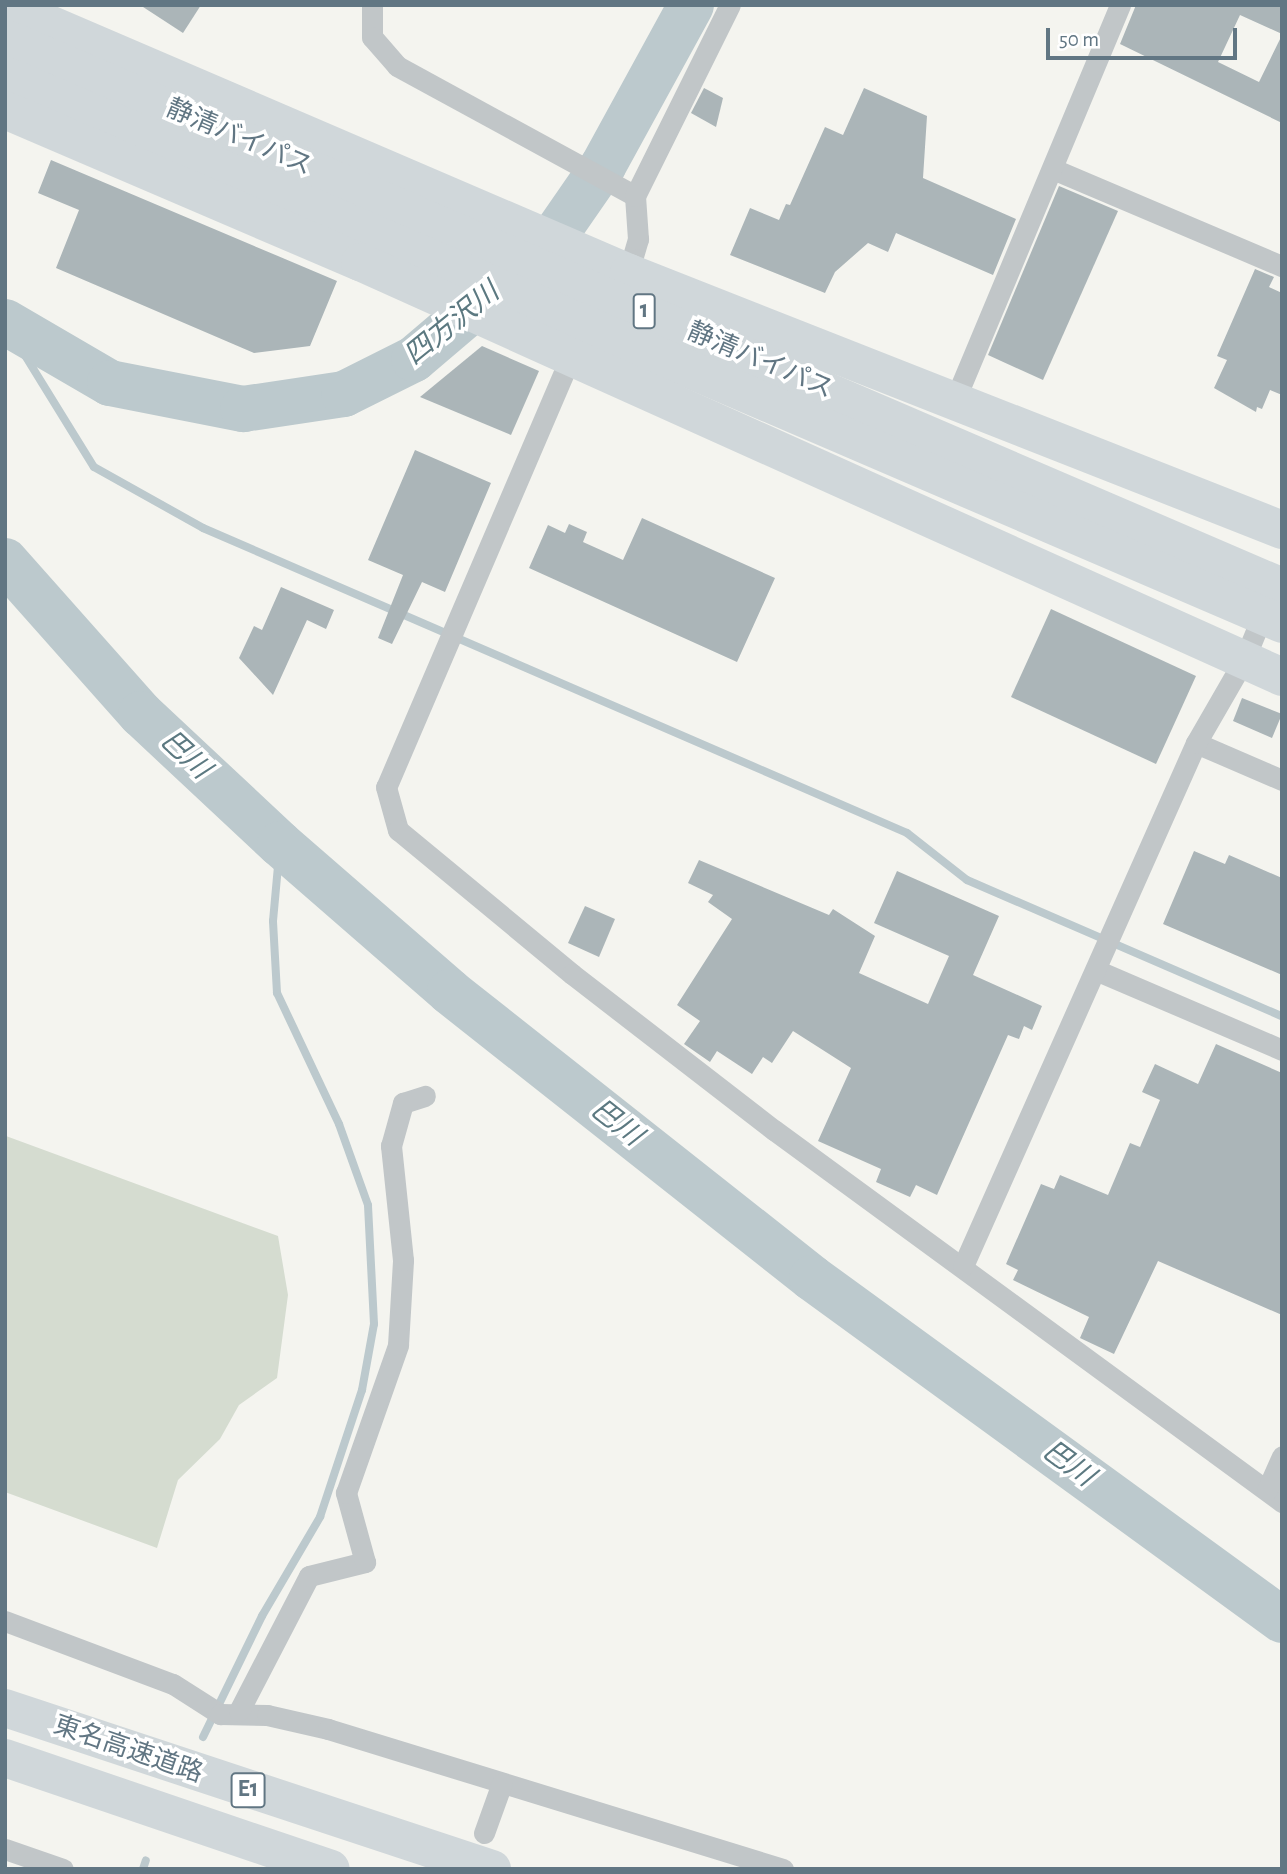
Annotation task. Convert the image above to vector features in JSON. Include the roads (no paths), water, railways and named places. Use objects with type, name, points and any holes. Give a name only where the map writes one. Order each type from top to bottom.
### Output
[{"type":"highway","name":"1","points":[[5,5],[613,282],[954,402],[1282,530]]},
{"type":"highway","name":"静清バイパス","points":[[5,38],[613,282],[1282,587]]},
{"type":"highway","name":"静清バイパス","points":[[5,75],[1282,624]]},
{"type":"highway","points":[[5,110],[579,360],[1282,677]]},
{"type":"highway","points":[[613,282],[768,339],[1282,554]]},
{"type":"highway","points":[[618,339],[779,428],[1149,603],[1282,658]]},
{"type":"highway","name":"東名高速道路","points":[[5,1708],[488,1851]]},
{"type":"highway","name":"東名高速道路","points":[[5,1758],[331,1869]]},
{"type":"street","points":[[372,5],[372,37],[397,66],[627,192]]},
{"type":"street","points":[[730,5],[627,192],[638,239],[613,282],[386,787],[398,830],[572,974],[731,1097],[1274,1496],[1282,1456]]},
{"type":"street","points":[[954,402],[1120,5]]},
{"type":"street","points":[[1053,169],[1282,266]]},
{"type":"street","points":[[963,1266],[1098,971],[1196,743],[1244,660],[1282,568]]},
{"type":"street","points":[[1196,743],[1282,780]]},
{"type":"street","points":[[1098,971],[1282,1050]]},
{"type":"street","points":[[229,1712],[309,1576],[365,1562],[346,1493],[398,1345],[403,1260],[391,1146],[403,1103],[425,1096]]},
{"type":"street","points":[[5,1621],[173,1684],[196,1698],[229,1712],[328,1729],[783,1869]]},
{"type":"street","points":[[488,1851],[502,1783]]},
{"type":"street","points":[[5,1849],[63,1869]]},
{"type":"waterway","name":"四方沢川","points":[[5,322],[110,383],[243,409],[344,394],[414,359],[549,244],[603,166],[691,5]]},
{"type":"waterway","points":[[5,323],[94,467],[203,528],[907,833],[967,880],[1282,1016]]},
{"type":"waterway","name":"巴川","points":[[5,561],[141,714],[280,844],[450,992],[812,1278],[1282,1620]]},
{"type":"waterway","points":[[203,1737],[262,1616],[320,1517],[362,1390],[374,1324],[368,1205],[339,1124],[277,993],[273,921],[280,844]]},
{"type":"waterway","points":[[143,1869],[146,1860]]}]
